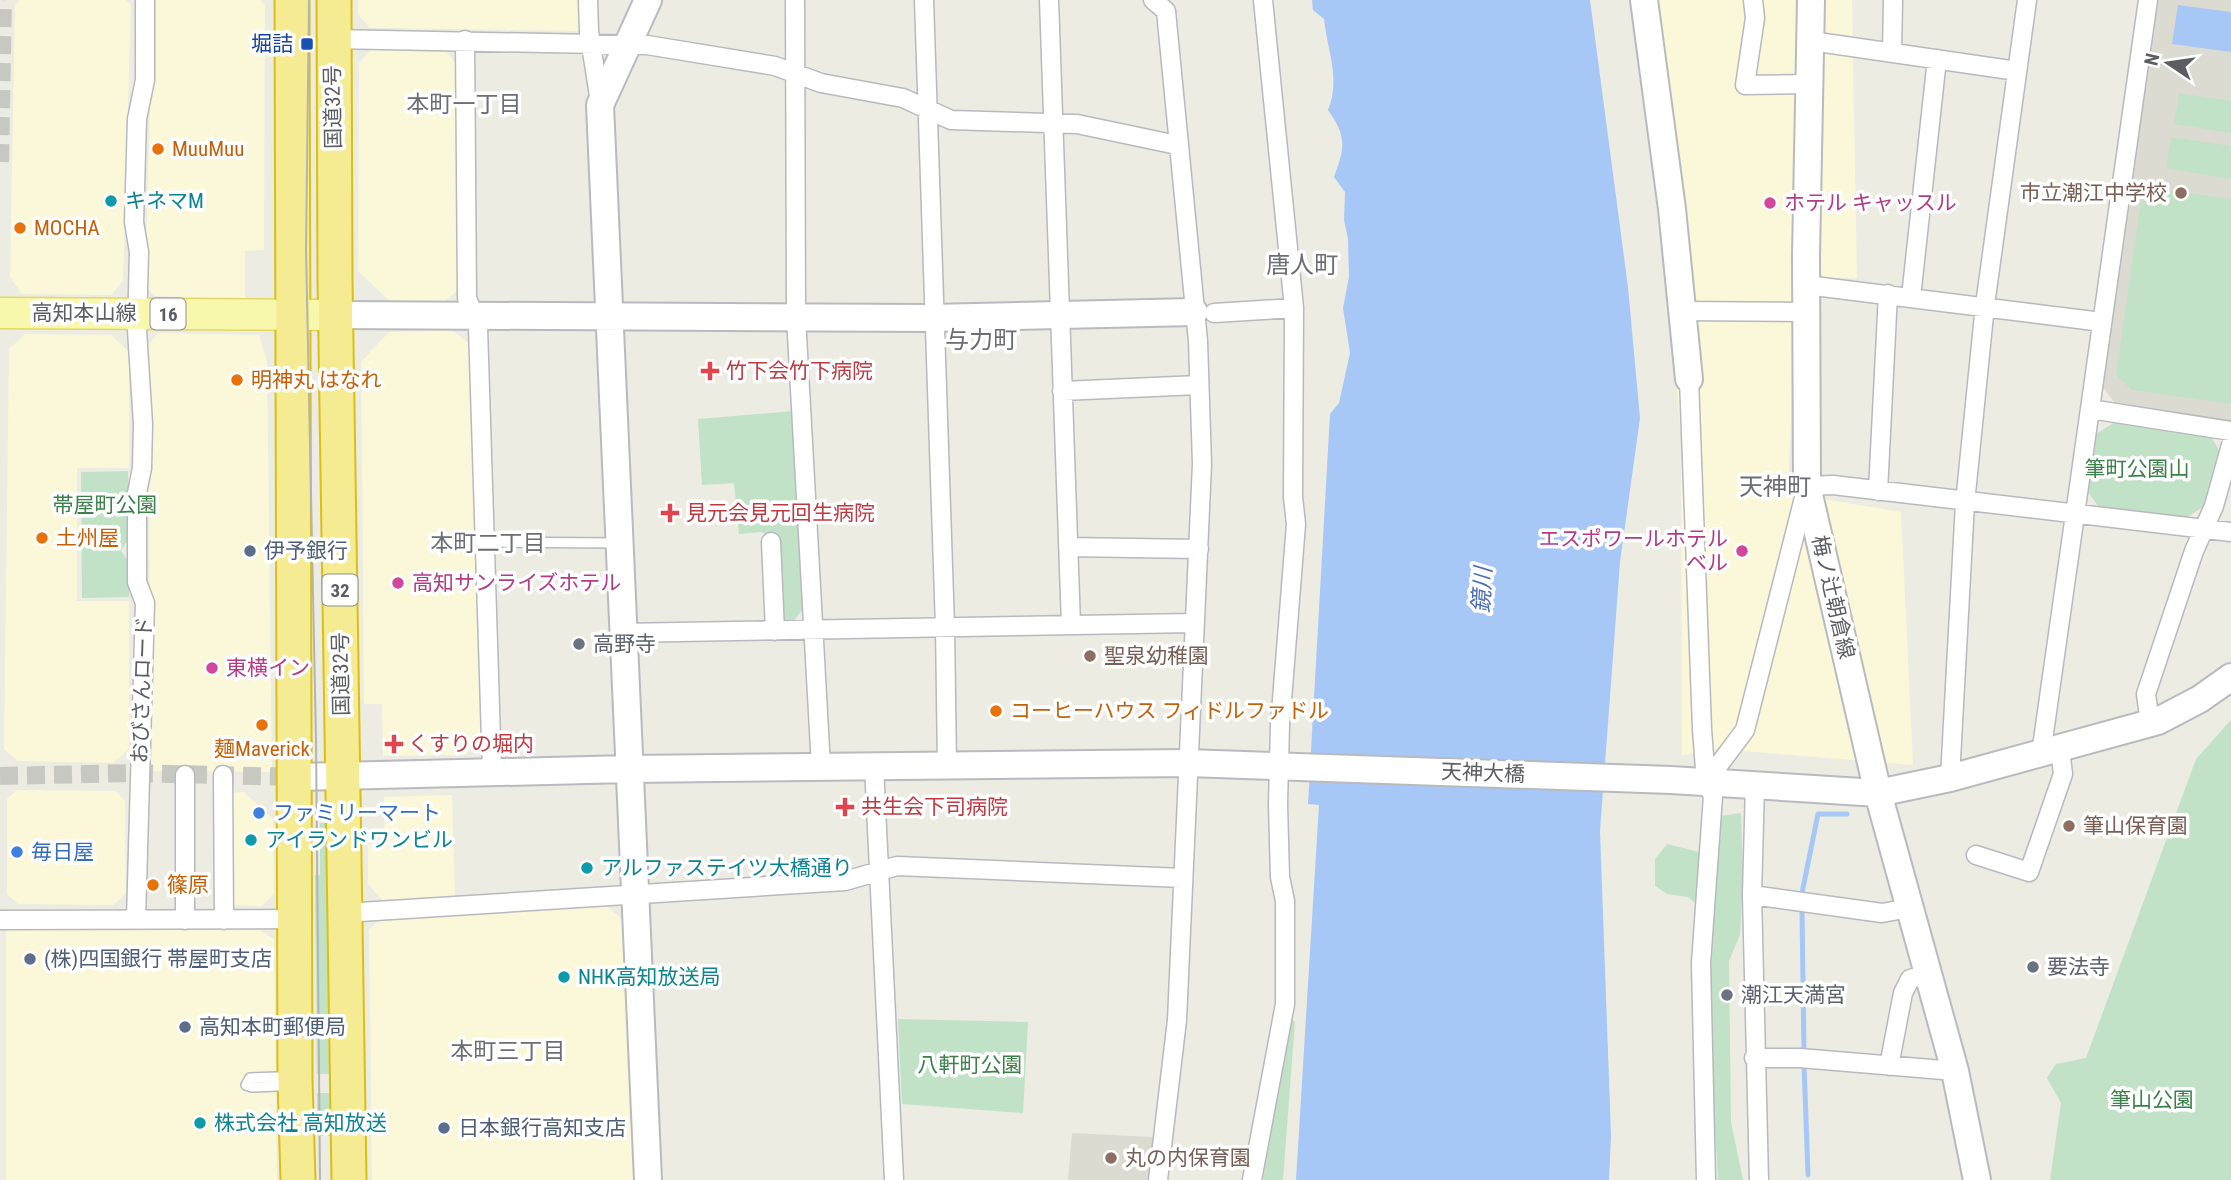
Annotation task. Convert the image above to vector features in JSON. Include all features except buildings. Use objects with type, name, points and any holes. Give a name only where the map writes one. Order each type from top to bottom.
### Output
[{"type":"highway","name":"国道32号","points":[[292,0],[296,777],[289,1080],[298,1180]]},
{"type":"highway","name":"国道32号","points":[[334,0],[332,39],[335,315],[349,1180]]},
{"type":"main road","name":"高知本山線","points":[[0,313],[335,315]]},
{"type":"street","name":"おびさんロード","points":[[135,920],[145,603],[137,582],[137,493],[142,468],[143,424],[137,313],[139,252],[134,222],[137,119],[145,79],[145,0]]},
{"type":"street","points":[[588,0],[586,41],[600,105],[648,1180]]},
{"type":"street","points":[[600,105],[648,0]]},
{"type":"street","points":[[795,0],[796,317],[821,767]]},
{"type":"street","points":[[924,0],[932,318],[945,627],[947,765]]},
{"type":"street","points":[[1049,0],[1071,625]]},
{"type":"street","points":[[1252,1180],[1285,1004],[1285,901],[1280,877],[1279,841],[1287,765],[1296,524],[1293,497],[1294,308],[1263,0]]},
{"type":"street","points":[[1644,0],[1689,379],[1706,782],[1713,796],[1701,963],[1706,1180]]},
{"type":"street","points":[[1753,0],[1755,18],[1745,85],[1810,84]]},
{"type":"street","name":"梅ノ辻朝倉線","points":[[1811,0],[1806,285],[1807,486],[1878,793],[1955,1070],[1977,1180]]},
{"type":"street","points":[[1892,53],[1893,0]]},
{"type":"street","points":[[1950,778],[1965,503],[1985,305],[2027,0]]},
{"type":"street","points":[[1976,855],[2029,872],[2063,774],[2051,751],[2073,515],[2148,0]]},
{"type":"street","points":[[1158,1180],[1177,1020],[1199,550],[1202,464],[1199,385],[1204,313],[1177,145],[1162,4]]},
{"type":"street","points":[[332,39],[586,41],[629,44],[775,66],[821,83],[903,98],[951,120],[1077,124],[1177,145]]},
{"type":"street","points":[[464,40],[467,298],[478,327],[492,771]]},
{"type":"street","points":[[1811,41],[2017,71]]},
{"type":"street","points":[[1911,297],[1937,60]]},
{"type":"street","points":[[1806,285],[2102,321]]},
{"type":"street","points":[[1878,491],[1888,294]]},
{"type":"street","points":[[335,315],[932,318],[1204,313],[1294,308]]},
{"type":"street","points":[[1682,311],[1806,312]]},
{"type":"street","points":[[1062,391],[1199,385]]},
{"type":"street","points":[[2090,409],[2231,431]]},
{"type":"street","points":[[2150,723],[2146,694],[2231,444]]},
{"type":"street","points":[[1706,782],[1745,730],[1807,486],[1878,491],[2231,532]]},
{"type":"street","points":[[771,542],[775,631]]},
{"type":"street","points":[[1068,547],[1199,550]]},
{"type":"street","points":[[622,633],[1194,623]]},
{"type":"street","name":"天神大橋","points":[[296,777],[492,771],[1188,762],[1671,780],[1878,793],[1950,778],[2150,723],[2200,699],[2231,677]]},
{"type":"street","points":[[874,766],[894,1180]]},
{"type":"street","points":[[185,775],[185,920]]},
{"type":"street","points":[[223,775],[225,920]]},
{"type":"street","points":[[1755,785],[1752,895],[1759,1180]]},
{"type":"street","points":[[344,913],[845,881],[897,866],[1182,878]]},
{"type":"street","points":[[1752,895],[1882,913],[1909,908]]},
{"type":"street","points":[[0,920],[294,919]]},
{"type":"street","points":[[1889,1066],[1903,993],[1910,979],[1928,974]]},
{"type":"street","points":[[1754,1058],[1800,1058],[1955,1070]]},
{"type":"lane","points":[[485,542],[619,543]]},
{"type":"shaded area","points":[[20,0],[126,0],[131,5],[123,281],[111,295],[22,294],[10,277],[15,5]]},
{"type":"shaded area","points":[[153,0],[260,0],[265,5],[264,250],[245,251],[245,299],[154,296],[145,286]]},
{"type":"shaded area","points":[[358,0],[582,0],[583,31],[370,28],[358,14]]},
{"type":"shaded area","points":[[1642,0],[1852,0],[1857,278],[1797,278],[1788,493],[1901,512],[1913,765],[1718,749],[1682,755],[1681,437]]},
{"type":"shaded area","name":"市立潮江中学校","points":[[2158,0],[2231,0],[2231,423],[2117,406],[2103,387]]},
{"type":"shaded area","points":[[373,48],[445,50],[457,65],[459,289],[443,303],[392,303],[358,271],[359,63]]},
{"type":"shaded area","points":[[451,330],[470,344],[481,737],[465,755],[383,756],[382,704],[364,704],[361,362],[389,332]]},
{"type":"shaded area","points":[[158,333],[259,335],[267,361],[272,772],[151,771],[148,345]]},
{"type":"shaded area","points":[[25,334],[111,335],[129,352],[129,468],[77,468],[77,601],[129,601],[129,749],[113,763],[18,761],[4,749],[9,349]]},
{"type":"shaded area","points":[[17,790],[116,791],[125,801],[126,894],[113,905],[18,904],[7,894],[7,799]]},
{"type":"shaded area","points":[[244,792],[273,819],[274,894],[262,906],[230,905],[227,793]]},
{"type":"shaded area","points":[[452,795],[455,897],[383,901],[368,884],[368,844],[385,844],[384,797]]},
{"type":"shaded area","points":[[605,905],[622,919],[634,1180],[372,1180],[369,930],[385,914]]},
{"type":"shaded area","points":[[6,926],[261,927],[261,931],[274,939],[277,1180],[6,1180]]},
{"type":"shaded area","name":"丸の内保育園","points":[[1072,1133],[1153,1137],[1149,1180],[1068,1180]]},
{"type":"green space","points":[[2179,93],[2231,101],[2231,133],[2174,124]]},
{"type":"green space","points":[[2171,137],[2231,146],[2231,179],[2166,168]]},
{"type":"green space","points":[[2143,187],[2231,199],[2231,404],[2132,390],[2116,375]]},
{"type":"green space","points":[[794,411],[805,606],[792,623],[780,624],[778,542],[762,532],[739,534],[734,483],[702,485],[698,419]]},
{"type":"green space","name":"筆町公園山","points":[[2115,422],[2211,436],[2222,456],[2203,507],[2186,518],[2100,509],[2087,490],[2096,434]]},
{"type":"green space","name":"帯屋町公園","points":[[128,471],[129,538],[121,551],[129,563],[129,597],[82,598],[81,472]]},
{"type":"green space","name":"筆山公園","points":[[2231,720],[2231,1180],[2050,1180],[2061,1103],[2047,1078],[2056,1064],[2086,1058],[2196,759]]},
{"type":"green space","points":[[1741,813],[1743,879],[1740,935],[1729,961],[1731,1122],[1743,1180],[1718,1180],[1709,1024],[1713,918],[1688,897],[1667,894],[1655,886],[1655,859],[1667,844],[1699,852],[1707,818]]},
{"type":"green space","points":[[320,823],[326,823],[329,1074],[317,1074],[315,875],[320,875]]},
{"type":"green space","name":"八軒町公園","points":[[898,1019],[1028,1022],[1023,1113],[902,1104]]},
{"type":"green space","points":[[1289,1020],[1295,1021],[1283,1180],[1263,1180]]},
{"type":"green space","points":[[317,1093],[330,1093],[330,1136],[317,1136]]},
{"type":"water","name":"鏡川","points":[[1312,0],[1590,0],[1628,287],[1640,418],[1620,562],[1600,831],[1611,1135],[1609,1180],[1296,1180],[1319,805],[1308,804],[1330,414],[1339,403],[1350,353],[1343,308],[1349,277],[1348,239],[1344,220],[1345,192],[1334,177],[1342,142],[1328,110],[1332,98],[1333,75],[1324,19],[1313,10]]},
{"type":"water","points":[[2178,5],[2231,12],[2231,52],[2172,44]]},
{"type":"waterway","points":[[1802,893],[1818,814],[1847,814]]},
{"type":"waterway","points":[[1802,911],[1804,1051]]},
{"type":"waterway","points":[[1804,1065],[1808,1175]]},
{"type":"tunnel","points":[[0,162],[3,0]]},
{"type":"tunnel","points":[[0,776],[134,773],[296,777]]},
{"type":"tram line","points":[[309,0],[306,249],[316,740],[320,1180]]},
{"type":"place","name":"堀詰","points":[[307,44]]},
{"type":"place","name":"MuuMuu","points":[[158,149]]},
{"type":"place","name":"市立潮江中学校","points":[[2181,193]]},
{"type":"place","name":"キネマM","points":[[111,201]]},
{"type":"place","name":"ホテル キャッスル","points":[[1770,203]]},
{"type":"place","name":"MOCHA","points":[[20,228]]},
{"type":"place","name":"竹下会竹下病院","points":[[710,371]]},
{"type":"place","name":"明神丸 はなれ","points":[[237,380]]},
{"type":"place","name":"見元会見元回生病院","points":[[670,513]]},
{"type":"place","name":"土州屋","points":[[42,538]]},
{"type":"place","name":"伊予銀行","points":[[250,551]]},
{"type":"place","name":"エスポワールホテル ベル","points":[[1742,551]]},
{"type":"place","name":"高知サンライズホテル","points":[[398,583]]},
{"type":"place","name":"高野寺","points":[[579,644]]},
{"type":"place","name":"聖泉幼稚園","points":[[1090,656]]},
{"type":"place","name":"東横イン","points":[[212,668]]},
{"type":"place","name":"コーヒーハウス フィドルファドル","points":[[996,711]]},
{"type":"place","name":"麺Maverick","points":[[262,725]]},
{"type":"place","name":"くすりの堀内","points":[[394,744]]},
{"type":"place","name":"共生会下司病院","points":[[845,807]]},
{"type":"place","name":"ファミリーマート","points":[[259,813]]},
{"type":"place","name":"筆山保育園","points":[[2069,826]]},
{"type":"place","name":"アイランドワンビル","points":[[251,840]]},
{"type":"place","name":"毎日屋","points":[[17,852]]},
{"type":"place","name":"アルファステイツ大橋通り","points":[[587,868]]},
{"type":"place","name":"篠原","points":[[153,885]]},
{"type":"place","name":"(株)四国銀行 帯屋町支店","points":[[30,959]]},
{"type":"place","name":"要法寺","points":[[2033,967]]},
{"type":"place","name":"NHK高知放送局","points":[[564,977]]},
{"type":"place","name":"潮江天満宮","points":[[1727,995]]},
{"type":"place","name":"高知本町郵便局","points":[[185,1027]]},
{"type":"place","name":"株式会社 高知放送","points":[[200,1123]]},
{"type":"place","name":"日本銀行高知支店","points":[[444,1128]]},
{"type":"place","name":"丸の内保育園","points":[[1111,1158]]},
{"type":"district","name":"本町一丁目","points":[[464,104]]},
{"type":"district","name":"唐人町","points":[[1302,265]]},
{"type":"district","name":"与力町","points":[[981,340]]},
{"type":"district","name":"天神町","points":[[1775,487]]},
{"type":"district","name":"本町二丁目","points":[[488,543]]},
{"type":"district","name":"本町三丁目","points":[[508,1051]]}]
